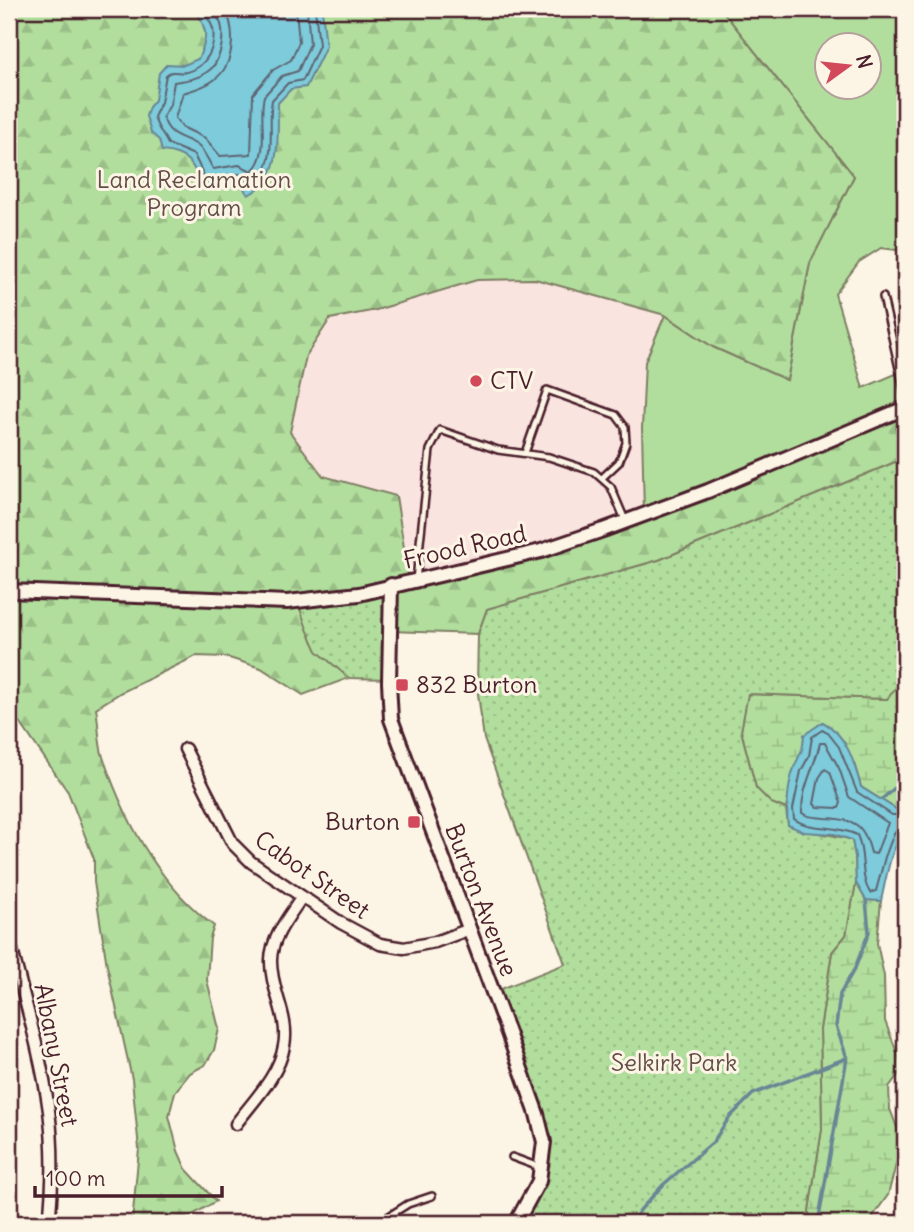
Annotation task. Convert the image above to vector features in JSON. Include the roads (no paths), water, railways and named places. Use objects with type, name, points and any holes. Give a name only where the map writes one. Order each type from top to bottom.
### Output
[{"type":"street","name":"Frood Road","points":[[9,591],[287,601],[359,594],[541,551],[731,482],[905,408]]},
{"type":"street","name":"Burton Avenue","points":[[391,585],[391,719],[537,1114],[544,1142],[539,1181],[516,1223]]},
{"type":"street","name":"Cabot Street","points":[[186,749],[233,844],[251,862],[302,897],[364,936],[391,947],[419,945],[470,929]]},
{"type":"street","points":[[236,1124],[270,1078],[284,1049],[285,1023],[271,959],[281,928],[302,897]]},
{"type":"street","name":"Albany Street","points":[[9,938],[49,1111],[52,1166],[49,1223]]},
{"type":"lane","points":[[884,297],[905,395]]},
{"type":"lane","points":[[525,453],[547,390],[616,415],[625,426],[626,443],[619,462],[602,478]]},
{"type":"lane","points":[[416,580],[430,450],[440,430],[498,450],[549,457],[594,471],[611,487],[626,522]]},
{"type":"lane","points":[[512,1157],[542,1168]]},
{"type":"lane","points":[[378,1223],[408,1204],[432,1196]]},
{"type":"water","points":[[195,9],[322,9],[326,46],[306,87],[291,89],[278,103],[278,142],[273,167],[260,187],[248,195],[239,181],[207,188],[200,184],[195,170],[187,160],[177,154],[162,151],[159,140],[151,133],[146,116],[155,100],[159,73],[167,64],[184,65],[198,59],[205,33]]},
{"type":"water","points":[[823,722],[844,742],[861,787],[896,809],[905,808],[905,833],[892,854],[881,901],[866,900],[856,883],[852,840],[834,834],[804,832],[788,825],[789,788],[804,735]]},
{"type":"waterway","points":[[882,799],[905,779]]},
{"type":"waterway","points":[[818,1223],[847,1058],[836,1026],[840,994],[855,968],[869,932],[866,900]]},
{"type":"waterway","points":[[631,1223],[664,1184],[713,1142],[729,1118],[753,1094],[847,1058]]},
{"type":"place","name":"CTV","points":[[476,381]]},
{"type":"place","name":"832 Burton","points":[[402,685]]},
{"type":"place","name":"Burton","points":[[414,822]]},
{"type":"park label","name":"Land Reclamation Program","points":[[194,194]]},
{"type":"park label","name":"Selkirk Park","points":[[674,1063]]}]
